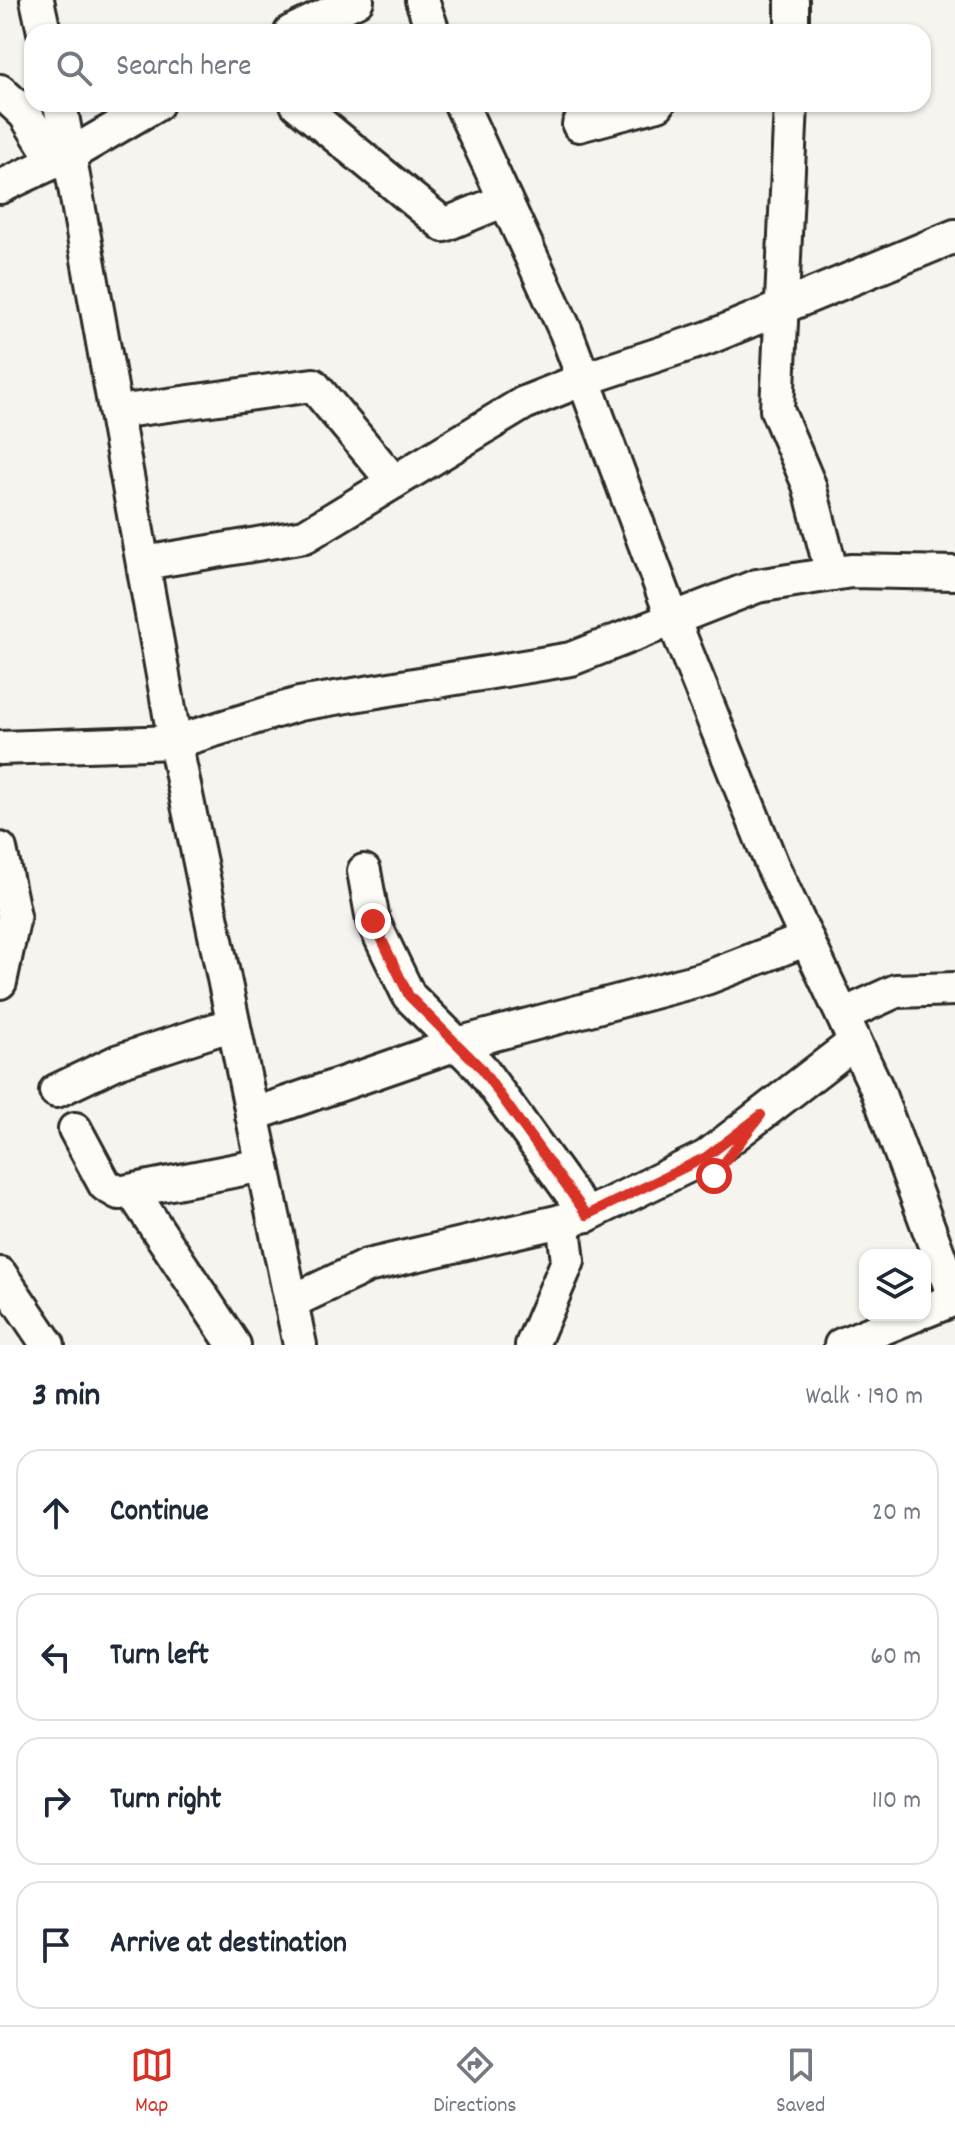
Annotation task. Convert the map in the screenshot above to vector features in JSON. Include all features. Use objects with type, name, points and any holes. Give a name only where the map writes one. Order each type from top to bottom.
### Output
[{"type":"street","points":[[37,0],[42,24]]},
{"type":"street","points":[[308,24],[357,0]]},
{"type":"street","points":[[422,0],[430,24]]},
{"type":"street","points":[[792,0],[792,24]]},
{"type":"street","points":[[0,91],[25,114],[63,158]]},
{"type":"street","points":[[60,112],[63,158],[117,412],[175,742],[300,1345]]},
{"type":"street","points":[[0,187],[63,158],[143,112]]},
{"type":"street","points":[[307,112],[444,225],[505,200]]},
{"type":"street","points":[[465,112],[584,379],[673,619],[772,865],[877,1089],[955,1299],[931,1309]]},
{"type":"street","points":[[579,125],[628,112]]},
{"type":"street","points":[[791,112],[777,410],[809,485],[832,574]]},
{"type":"street","points":[[144,563],[305,536],[524,403],[584,379],[708,338],[955,236]]},
{"type":"street","points":[[117,412],[313,385],[394,482]]},
{"type":"street","points":[[0,748],[175,742],[299,704],[571,659],[757,586],[851,571],[955,573]]},
{"type":"street","points":[[0,849],[14,916],[0,982]]},
{"type":"street","points":[[364,871],[373,921],[409,996],[480,1067],[575,1218],[568,1261],[532,1345]]},
{"type":"street","points":[[252,1115],[457,1044],[706,978],[807,939]]},
{"type":"street","points":[[291,1302],[367,1266],[575,1218],[706,1157],[761,1115],[849,1029],[896,991],[955,989]]},
{"type":"street","points":[[56,1091],[119,1061],[233,1024]]},
{"type":"street","points":[[714,1176],[761,1115]]},
{"type":"street","points":[[75,1129],[105,1185],[119,1193],[263,1165]]},
{"type":"street","points":[[132,1191],[234,1345]]},
{"type":"street","points":[[0,1274],[48,1345]]},
{"type":"street","points":[[841,1345],[900,1321]]},
{"type":"route","points":[[373,921],[409,996],[480,1067],[587,1215],[706,1157],[761,1115],[714,1176]]}]
